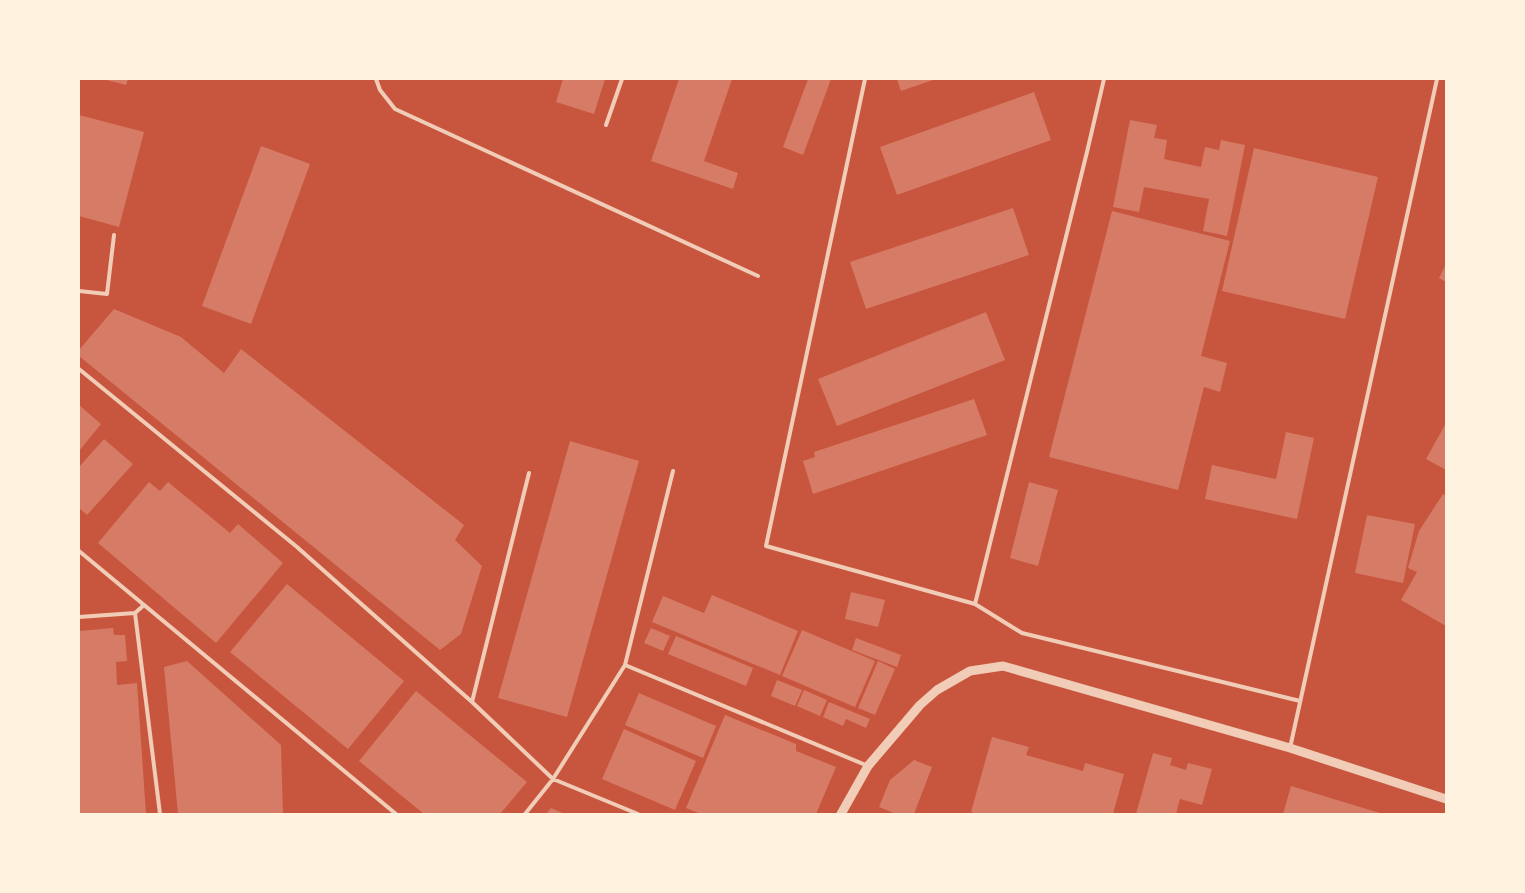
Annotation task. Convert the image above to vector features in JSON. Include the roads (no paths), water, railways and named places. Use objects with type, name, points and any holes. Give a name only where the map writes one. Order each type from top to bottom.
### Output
[{"type":"street","points":[[841,814],[868,766],[920,705],[937,690],[970,671],[1003,666],[1290,748],[1446,799]]},
{"type":"lane","points":[[376,79],[380,90],[395,109],[758,276]]},
{"type":"lane","points":[[606,125],[622,79]]},
{"type":"lane","points":[[865,79],[766,546],[975,604],[1022,633],[1300,701]]},
{"type":"lane","points":[[975,604],[1088,152],[1104,79]]},
{"type":"lane","points":[[1290,748],[1438,79]]},
{"type":"lane","points":[[79,291],[107,294],[114,235]]},
{"type":"lane","points":[[79,369],[297,547],[472,702],[553,779],[638,814]]},
{"type":"lane","points":[[525,814],[553,779],[625,665],[673,471]]},
{"type":"lane","points":[[472,702],[529,473]]},
{"type":"lane","points":[[79,551],[396,814]]},
{"type":"lane","points":[[79,617],[135,613],[144,605]]},
{"type":"lane","points":[[135,613],[160,814]]},
{"type":"lane","points":[[625,665],[868,766]]}]
